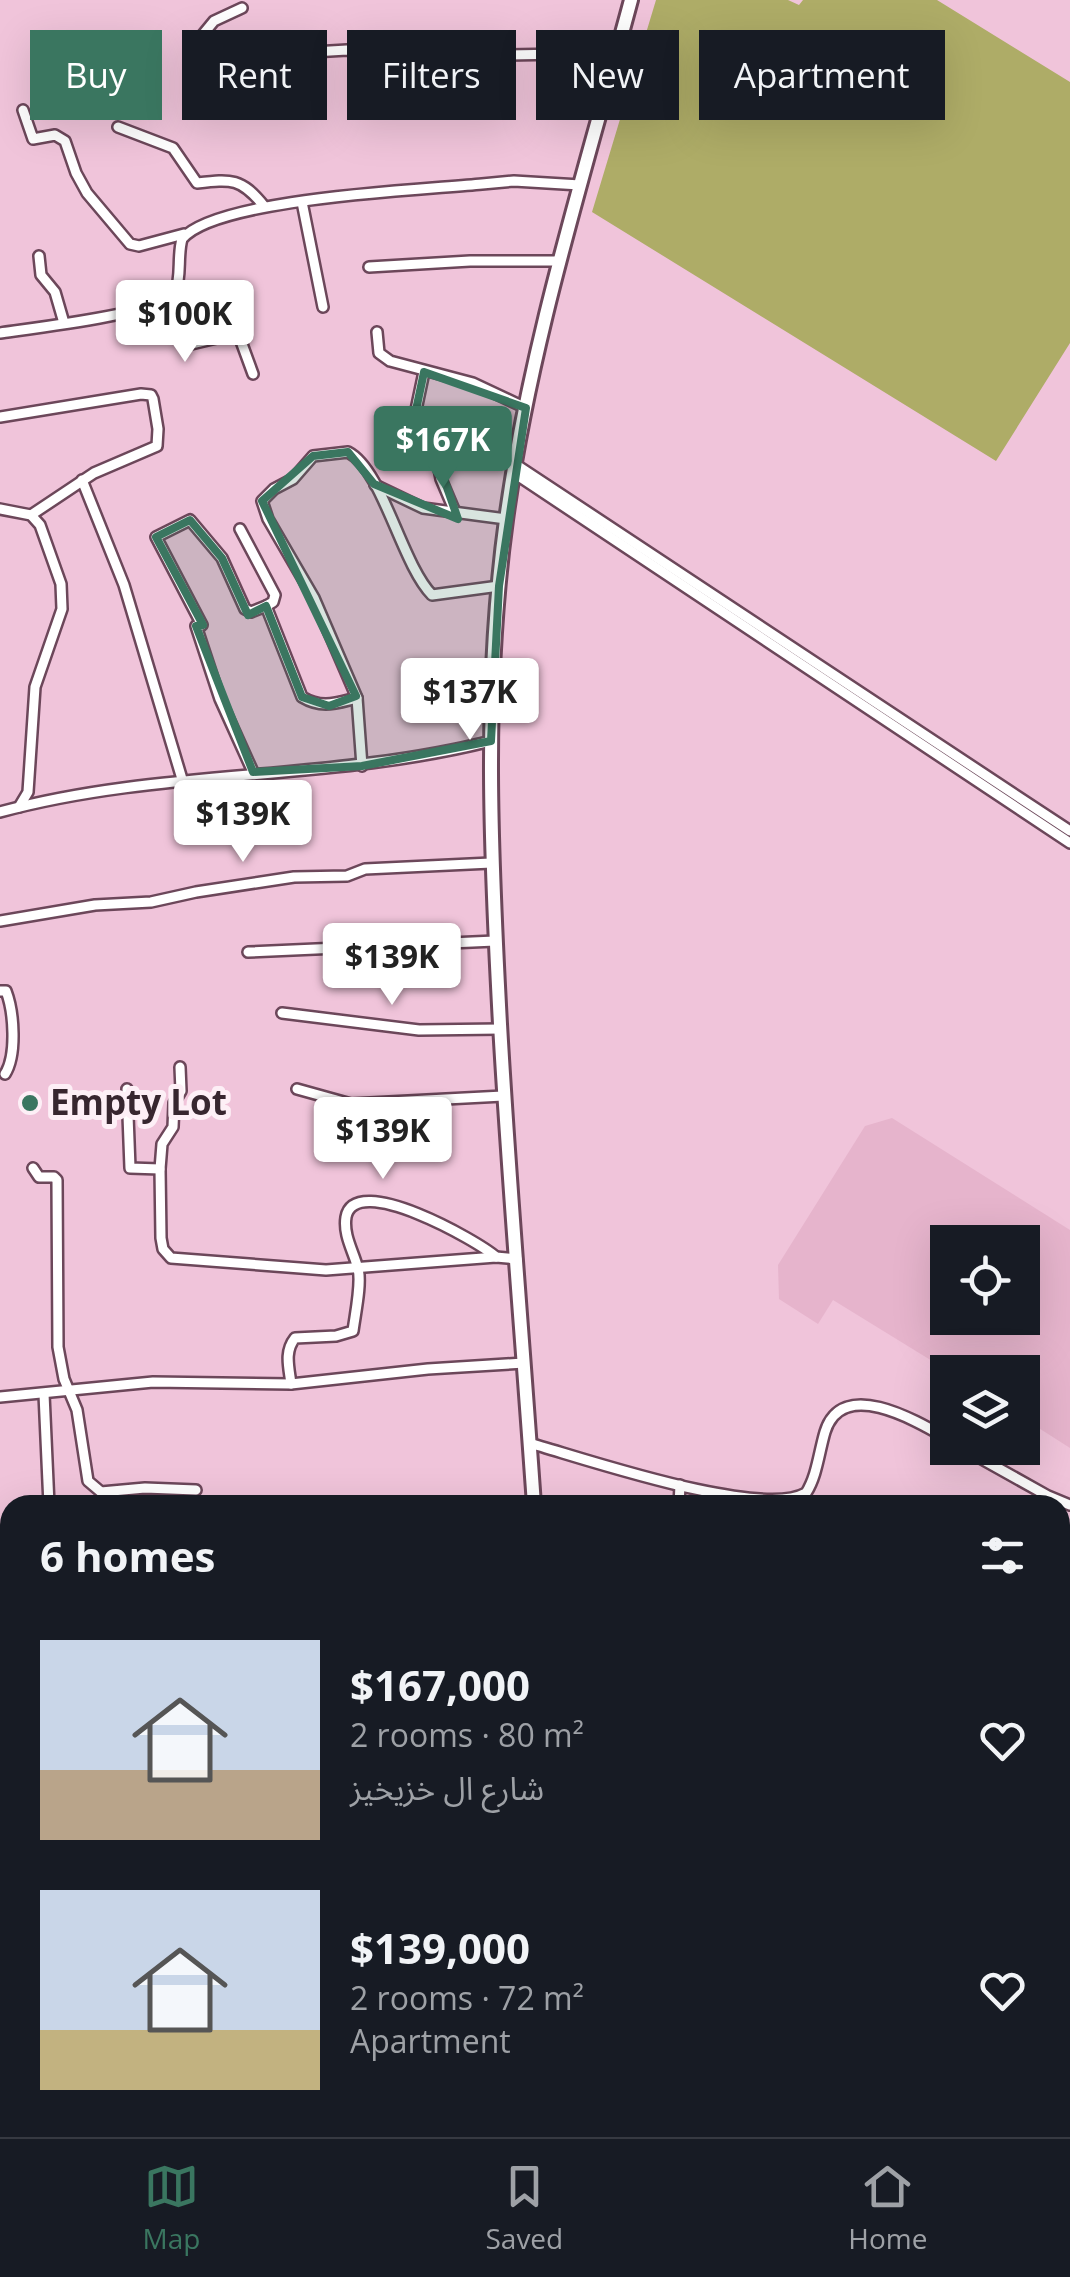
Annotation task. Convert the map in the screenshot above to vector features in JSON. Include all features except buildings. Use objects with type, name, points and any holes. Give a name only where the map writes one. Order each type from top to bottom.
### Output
[{"type":"main road","points":[[623,30],[631,0]]},
{"type":"main road","points":[[533,1495],[503,1096],[490,863],[491,741],[499,586],[514,469],[559,261],[598,120]]},
{"type":"street","points":[[242,8],[214,21],[200,38],[200,47],[209,58],[347,50],[388,57],[536,55]]},
{"type":"street","points":[[23,110],[33,138],[54,135],[65,140],[87,192],[130,244],[139,246],[187,233],[224,215],[264,206],[514,181],[580,185]]},
{"type":"street","points":[[118,127],[173,148],[197,183],[243,184],[264,206]]},
{"type":"street","points":[[302,202],[323,307]]},
{"type":"street","points":[[0,333],[168,302],[176,292],[180,246],[187,233]]},
{"type":"street","points":[[38,256],[41,276],[55,292],[64,323]]},
{"type":"street","points":[[369,267],[559,261]]},
{"type":"street","points":[[168,302],[186,346],[238,333],[253,374]]},
{"type":"street","points":[[377,332],[378,352],[383,356],[424,372],[473,383],[526,408]]},
{"type":"street","points":[[424,372],[413,424],[438,459],[441,479],[455,512]]},
{"type":"street","points":[[0,418],[151,395],[157,419],[156,446],[82,480],[31,515]]},
{"type":"street","points":[[362,766],[357,698],[314,598],[262,502],[274,489],[292,479],[313,456],[348,452],[358,457],[374,484],[393,528],[432,595],[499,586]]},
{"type":"street","points":[[514,469],[1070,832]]},
{"type":"street","points":[[514,469],[1070,844]]},
{"type":"street","points":[[82,480],[124,586],[182,779]]},
{"type":"street","points":[[374,484],[410,504],[506,520]]},
{"type":"street","points":[[0,509],[31,515],[40,524],[61,584],[62,610],[35,686],[28,792],[19,806]]},
{"type":"street","points":[[240,529],[275,594],[274,602],[251,612],[222,558],[190,520],[156,537],[202,625],[196,626],[215,686],[252,772]]},
{"type":"street","points":[[266,606],[302,696],[329,706],[357,698]]},
{"type":"street","points":[[0,812],[182,779],[362,766],[432,756],[491,741]]},
{"type":"street","points":[[0,921],[95,905],[151,902],[294,878],[347,876],[365,869],[490,863]]},
{"type":"street","points":[[248,952],[495,941]]},
{"type":"street","points":[[0,991],[6,991],[10,1008],[12,1054],[5,1074]]},
{"type":"street","points":[[282,1013],[419,1030],[500,1029]]},
{"type":"street","points":[[180,1067],[181,1091],[174,1103],[170,1133],[162,1144],[160,1169],[161,1238],[163,1249],[171,1258],[326,1270],[496,1257],[517,1259]]},
{"type":"street","points":[[127,1089],[130,1168],[160,1169]]},
{"type":"street","points":[[297,1089],[351,1104],[503,1096]]},
{"type":"street","points":[[33,1168],[36,1175],[57,1180],[58,1347],[64,1379],[71,1390],[88,1481],[96,1490],[196,1490]]},
{"type":"street","points":[[291,1384],[288,1356],[294,1338],[354,1331],[358,1269],[348,1243],[346,1214],[355,1205],[384,1202],[407,1210],[473,1240],[496,1257]]},
{"type":"street","points":[[0,1397],[153,1382],[291,1384],[524,1363]]},
{"type":"street","points":[[44,1394],[49,1495]]},
{"type":"street","points":[[801,1495],[810,1487],[832,1415],[845,1407],[865,1405],[892,1412],[930,1430]]},
{"type":"street","points":[[529,1443],[680,1485],[735,1495]]},
{"type":"street","points":[[992,1465],[1046,1495]]},
{"type":"street","points":[[680,1485],[680,1495]]},
{"type":"highlighted area","points":[[424,372],[526,408],[499,586],[491,741],[362,766],[253,772],[196,626],[203,625],[156,537],[190,520],[222,558],[248,615],[266,606],[302,697],[329,706],[356,696],[262,501],[313,456],[348,452],[374,484],[458,519],[437,459],[413,424]]},
{"type":"shaded area","points":[[656,0],[788,0],[799,5],[803,0],[937,0],[1070,82],[1070,343],[996,461],[592,212],[620,120],[679,120],[679,30],[647,30]]},
{"type":"shaded area","points":[[892,1118],[1070,1230],[1070,1448],[1040,1429],[1040,1355],[930,1355],[930,1360],[833,1300],[818,1324],[779,1299],[778,1265],[865,1126]]},
{"type":"place","name":"Empty Lot","points":[[30,1103]]}]
